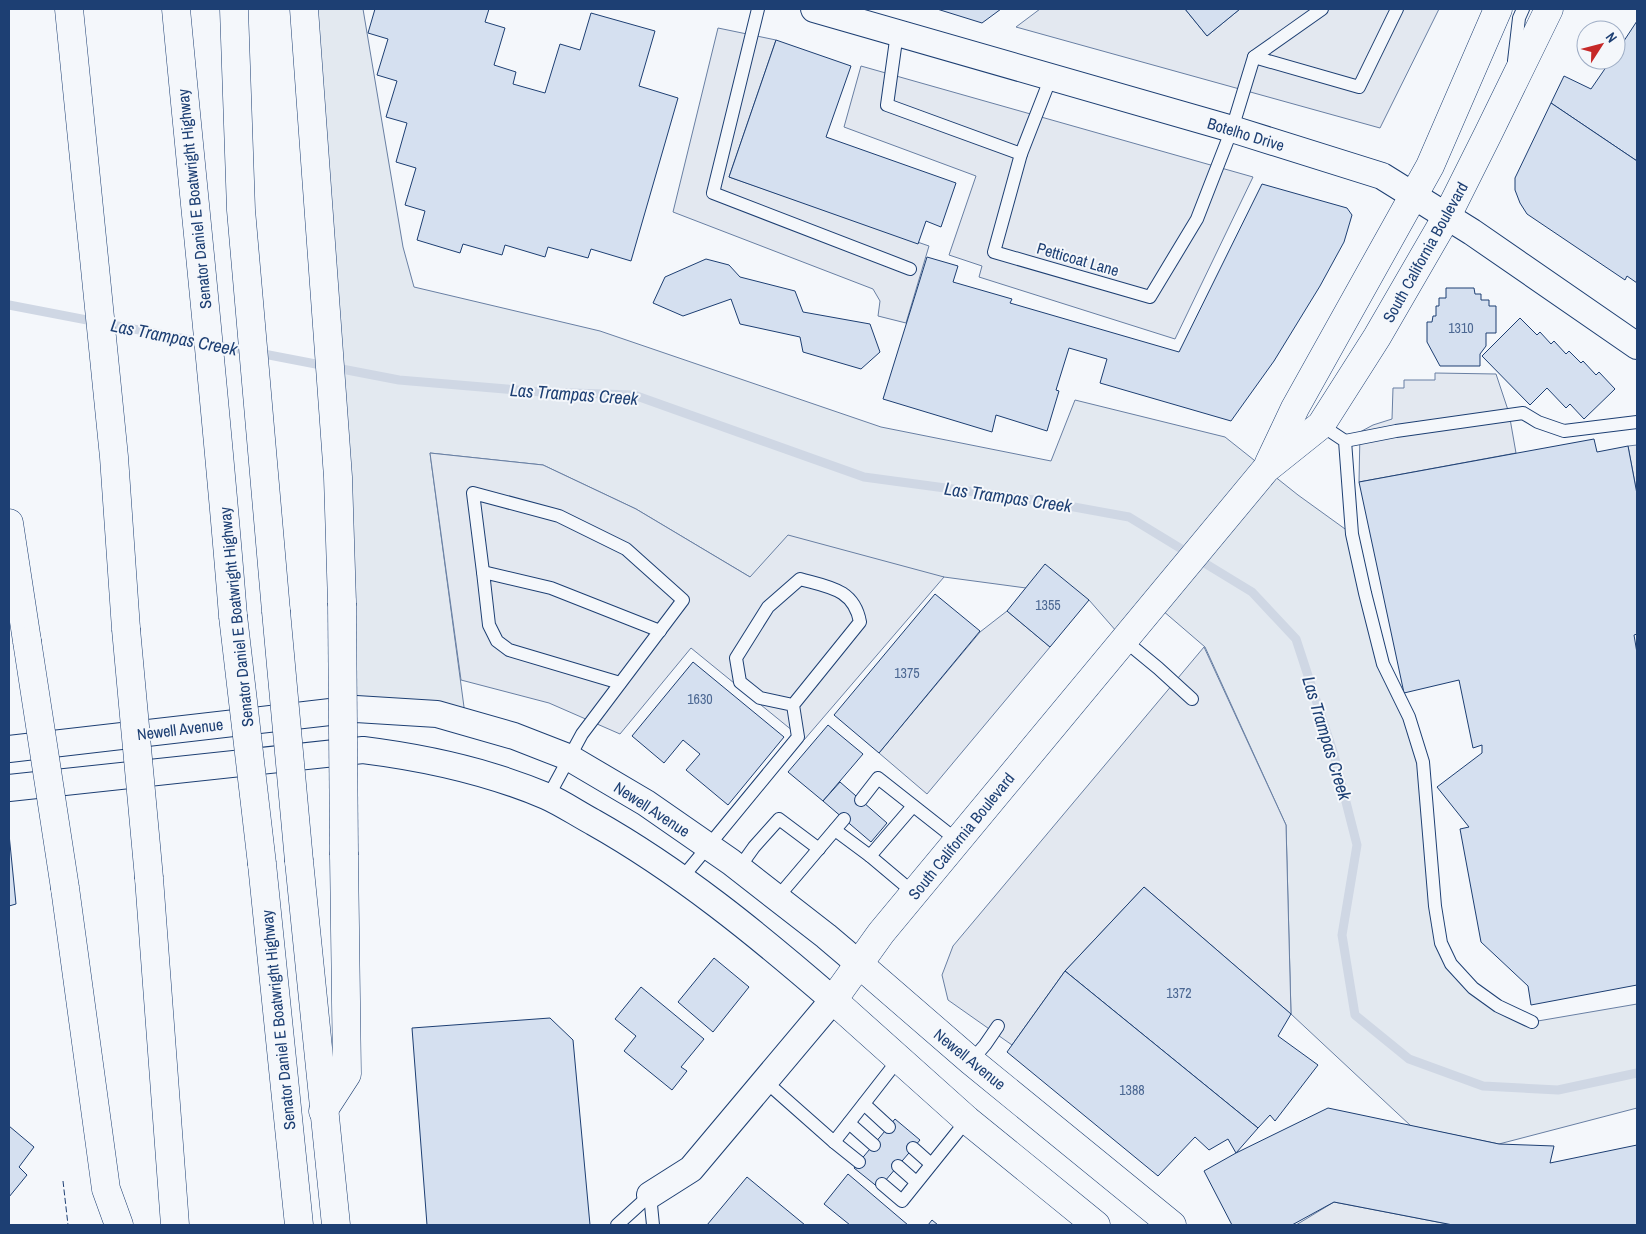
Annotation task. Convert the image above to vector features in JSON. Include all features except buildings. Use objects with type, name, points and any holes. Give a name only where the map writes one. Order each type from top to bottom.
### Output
[{"type":"main road","points":[[69,9],[114,457],[126,629],[149,878],[175,1225]]},
{"type":"main road","name":"Senator Daniel E Boatwright Highway","points":[[176,9],[222,477],[233,616],[262,864],[299,1225]]},
{"type":"main road","points":[[234,9],[240,210],[299,861],[336,1225]]},
{"type":"main road","points":[[304,9],[338,478],[342,603],[347,1074],[323,1111]]},
{"type":"main road","name":"South California Boulevard","points":[[1266,469],[1295,408],[1430,166],[1498,9]]},
{"type":"main road","name":"South California Boulevard","points":[[833,1000],[881,933],[1266,469],[1321,425],[1377,337],[1447,216],[1549,9]]},
{"type":"main road","points":[[9,522],[65,888],[106,1189],[119,1225]]},
{"type":"main road","name":"Newell Avenue","points":[[859,964],[971,1061],[1172,1225]]},
{"type":"main road","points":[[833,1000],[966,1120],[1096,1225]]},
{"type":"street","name":"Botelho Drive","points":[[814,9],[1232,130],[1382,176],[1447,216],[1637,346]]},
{"type":"street","name":"Newell Avenue","points":[[9,749],[356,709],[437,714],[514,736],[568,757],[646,802],[739,868],[859,964]]},
{"type":"street","points":[[9,788],[363,750],[410,756],[479,771],[548,797],[625,840],[682,878],[833,1000]]},
{"type":"street","name":"South California Boulevard","points":[[650,1195],[691,1169],[833,1000]]},
{"type":"lane","points":[[758,9],[713,193],[910,270]]},
{"type":"lane","points":[[1232,130],[1254,57],[1322,9]]},
{"type":"lane","points":[[1254,57],[1359,87],[1396,9]]},
{"type":"lane","points":[[1512,86],[1519,18],[1524,9]]},
{"type":"lane","points":[[897,33],[887,105],[1022,154]]},
{"type":"lane","name":"Petticoat Lane","points":[[1051,77],[1022,154],[994,252],[1150,297],[1197,219],[1232,130]]},
{"type":"lane","points":[[1321,425],[1345,440],[1523,413],[1538,422],[1564,431],[1637,422]]},
{"type":"lane","points":[[1345,440],[1352,534],[1365,593],[1383,664],[1409,717],[1423,762],[1441,943],[1451,964],[1473,988],[1498,1006],[1532,1022]]},
{"type":"lane","points":[[548,797],[582,734],[683,600],[626,548],[559,516],[473,492],[489,625],[497,641],[509,650],[620,683]]},
{"type":"lane","points":[[483,572],[551,588],[660,631]]},
{"type":"lane","points":[[682,878],[798,737],[793,704],[860,622],[858,608],[838,589],[800,579],[768,607],[736,658],[740,682],[760,698],[793,704]]},
{"type":"lane","points":[[1124,640],[1192,699]]},
{"type":"lane","points":[[861,800],[878,778],[958,841]]},
{"type":"lane","points":[[870,856],[913,806]]},
{"type":"lane","points":[[739,868],[754,847],[780,819],[819,849]]},
{"type":"lane","points":[[777,898],[844,819]]},
{"type":"lane","points":[[835,830],[914,893]]},
{"type":"lane","points":[[971,1061],[998,1026]]},
{"type":"lane","points":[[834,1142],[898,1060]]},
{"type":"lane","points":[[766,1081],[859,1162]]},
{"type":"lane","points":[[864,1104],[889,1127]]},
{"type":"lane","points":[[882,1184],[902,1201],[966,1120]]},
{"type":"lane","points":[[849,1123],[874,1145]]},
{"type":"lane","points":[[913,1148],[931,1164]]},
{"type":"lane","points":[[898,1166],[916,1182]]},
{"type":"lane","points":[[617,1225],[650,1195]]},
{"type":"lane","points":[[650,1195],[653,1225]]},
{"type":"shaded area","points":[[304,9],[363,9],[403,247],[414,287],[600,331],[881,427],[1051,461],[1075,400],[1225,437],[1298,495],[1352,534],[1365,593],[1423,762],[1441,943],[1473,988],[1532,1022],[1637,1004],[1637,1108],[1499,1144],[1411,1126],[1291,1014],[1286,825],[1205,647],[1155,604],[1124,640],[1089,600],[1026,588],[944,577],[750,577],[636,509],[543,465],[430,453],[466,722],[356,709]]},
{"type":"shaded area","points":[[1040,9],[1185,9],[1207,36],[1240,9],[1439,9],[1380,128],[1016,27]]},
{"type":"shaded area","points":[[718,28],[776,40],[729,177],[929,246],[906,323],[878,316],[880,301],[873,289],[673,212]]},
{"type":"shaded area","points":[[861,66],[1253,177],[1175,339],[979,277],[982,266],[949,255],[976,176],[844,127]]},
{"type":"shaded area","points":[[1435,373],[1496,374],[1509,413],[1516,453],[1359,482],[1360,432],[1373,425],[1392,419],[1393,388],[1404,388],[1404,380],[1435,380]]},
{"type":"shaded area","points":[[1637,445],[1637,494],[1628,446]]},
{"type":"shaded area","points":[[430,453],[543,465],[636,509],[750,577],[788,535],[944,577],[804,740],[691,648],[620,734],[549,703],[461,680]]},
{"type":"shaded area","points":[[1007,611],[1050,647],[927,794],[879,753],[980,632]]},
{"type":"shaded area","points":[[1204,647],[1286,825],[1291,1014],[1144,887],[1065,971],[1012,1045],[948,1000],[942,975],[953,946]]},
{"type":"shaded area","points":[[1334,1202],[1453,1225],[1296,1225]]},
{"type":"waterway","name":"Las Trampas Creek","points":[[9,305],[399,380],[541,392],[634,395],[864,477],[1041,501],[1129,517],[1252,592],[1296,639],[1334,755],[1357,845],[1342,935],[1355,1015],[1409,1059],[1483,1086],[1558,1090],[1637,1073]]},
{"type":"fence","points":[[63,1181],[68,1225]]}]
